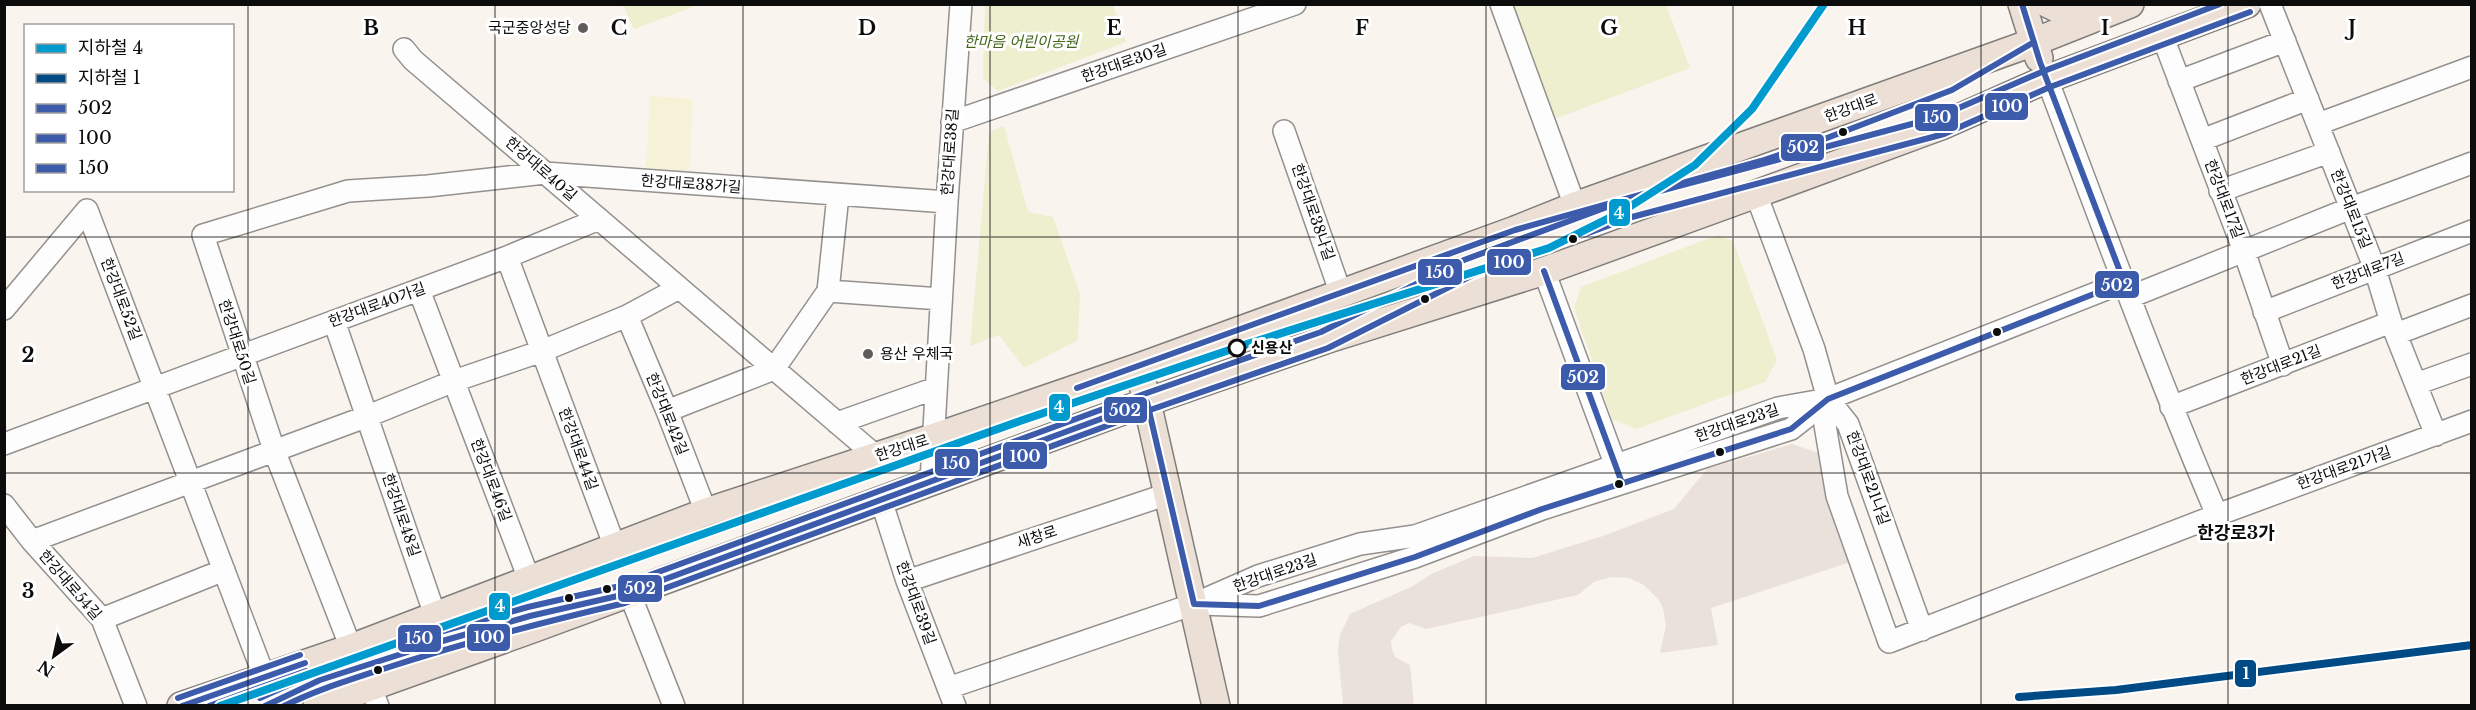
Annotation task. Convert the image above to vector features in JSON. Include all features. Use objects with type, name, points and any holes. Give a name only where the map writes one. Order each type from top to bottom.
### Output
[{"type":"main road","points":[[2022,4],[2047,79]]},
{"type":"main road","points":[[2048,4],[2067,13],[2082,15],[2124,7]]},
{"type":"main road","points":[[317,705],[375,697],[629,592],[1147,402],[1325,340],[1544,272],[1941,126],[2047,79],[2247,4]]},
{"type":"main road","name":"한강대로","points":[[182,705],[351,648],[706,512],[933,438],[1139,367],[1575,206],[2034,42],[2124,7]]},
{"type":"main road","points":[[1139,367],[1216,705]]},
{"type":"street","name":"한강대로38길","points":[[931,482],[946,202],[961,4]]},
{"type":"street","name":"한강대로30길","points":[[952,122],[1295,4]]},
{"type":"street","points":[[1501,4],[1575,206]]},
{"type":"street","name":"한강대로15길","points":[[2270,4],[2375,268],[2394,328],[2436,435]]},
{"type":"street","name":"한강대로17길","points":[[2162,35],[2244,251],[2283,365]]},
{"type":"street","points":[[2179,81],[2285,41]]},
{"type":"street","name":"한강대로40길","points":[[404,49],[413,60],[544,173],[876,456]]},
{"type":"street","points":[[2318,124],[2472,67]]},
{"type":"street","points":[[2047,79],[2171,407],[2217,515]]},
{"type":"street","points":[[2202,140],[2308,99]]},
{"type":"street","name":"한강대로38나길","points":[[1284,131],[1341,294]]},
{"type":"street","name":"한강대로15길","points":[[2220,191],[2329,152]]},
{"type":"street","points":[[2127,290],[2244,251],[2472,163]]},
{"type":"street","name":"한강대로38가길","points":[[203,234],[348,191],[428,186],[544,173],[946,202]]},
{"type":"street","points":[[1756,194],[1814,350],[1828,399]]},
{"type":"street","points":[[668,411],[774,369],[828,291],[838,195]]},
{"type":"street","name":"한강대로52길","points":[[4,309],[87,210],[264,676]]},
{"type":"street","name":"한강대로40가길","points":[[154,388],[507,257],[599,219]]},
{"type":"street","name":"한강대로7길","points":[[2264,312],[2472,231]]},
{"type":"street","name":"한강대로50길","points":[[203,234],[273,450],[351,648]]},
{"type":"street","name":"한강대로44길","points":[[507,257],[615,547]]},
{"type":"street","points":[[1544,272],[1619,474]]},
{"type":"street","points":[[32,541],[368,416],[454,381],[542,351],[627,316],[680,288]]},
{"type":"street","name":"한강대로46길","points":[[418,290],[529,579]]},
{"type":"street","name":"한강대로23길","points":[[1194,604],[1258,576],[1360,544],[1415,536],[1619,474],[1791,429],[1828,399],[2127,290]]},
{"type":"street","points":[[828,291],[941,299]]},
{"type":"street","points":[[2394,328],[2472,305]]},
{"type":"street","name":"한강대로42길","points":[[627,316],[668,411],[706,512]]},
{"type":"street","name":"한강대로48길","points":[[333,321],[368,416],[435,615]]},
{"type":"street","name":"한강대로21길","points":[[2171,407],[2283,365],[2394,328]]},
{"type":"street","points":[[2416,384],[2472,364]]},
{"type":"street","points":[[4,444],[154,388]]},
{"type":"street","points":[[837,423],[936,388]]},
{"type":"street","name":"한강대로21나길","points":[[1828,399],[1848,424],[1922,630]]},
{"type":"street","name":"한강대로21나길","points":[[1828,399],[1825,426],[1837,496],[1889,642],[2217,515]]},
{"type":"street","name":"한강대로21가길","points":[[2217,515],[2472,421]]},
{"type":"street","name":"한강대로23길","points":[[1194,604],[1258,606],[1416,557],[1542,509],[1619,474]]},
{"type":"street","name":"새창로","points":[[907,581],[1168,494]]},
{"type":"street","name":"한강대로39길","points":[[881,500],[907,581],[952,697]]},
{"type":"street","name":"한강대로54길","points":[[4,505],[32,541],[102,619],[136,705]]},
{"type":"street","points":[[102,619],[224,570]]},
{"type":"street","points":[[629,592],[674,705]]},
{"type":"street","points":[[952,697],[1194,604]]},
{"type":"green space","points":[[623,5],[698,5],[634,29]]},
{"type":"green space","name":"한마음 어린이공원","points":[[985,5],[1113,5],[1126,42],[998,91],[983,78]]},
{"type":"green space","points":[[1503,5],[1666,5],[1690,68],[1549,121]]},
{"type":"green space","points":[[1004,126],[1028,212],[1053,217],[1080,294],[1078,340],[1024,368],[999,335],[970,346],[989,132]]},
{"type":"green space","points":[[1718,235],[1733,241],[1777,360],[1765,382],[1636,429],[1612,419],[1574,308],[1581,287]]},
{"type":"shaded area","points":[[650,96],[693,99],[689,171],[646,168]]},
{"type":"shaded area","points":[[1792,444],[1818,453],[1854,561],[1711,608],[1718,645],[1660,653],[1666,626],[1659,600],[1644,585],[1629,578],[1611,577],[1594,582],[1578,595],[1426,629],[1409,623],[1401,627],[1391,641],[1395,657],[1410,665],[1414,705],[1343,705],[1338,650],[1340,635],[1350,614],[1413,586],[1433,573],[1474,556],[1532,558],[1603,536],[1674,509],[1707,469]]},
{"type":"metro line","name":"4","points":[[220,706],[1020,421],[1244,345],[1549,248],[1623,211],[1695,165],[1752,109],[1824,4]]},
{"type":"metro line","name":"1","points":[[2019,697],[2116,690],[2472,645]]},
{"type":"transit line","name":"502","points":[[265,706],[320,680],[439,642],[530,616],[622,595],[1147,402],[1194,604],[1259,606],[1415,557],[1542,509],[1791,429],[1828,399],[2124,282],[2040,62],[2022,4]]},
{"type":"transit line","name":"150","points":[[260,698],[317,672],[436,633],[528,607],[620,586],[1144,394],[1321,332],[1464,260],[1626,200],[1938,117],[2044,71],[2220,4]]},
{"type":"transit line","name":"100","points":[[284,706],[333,686],[443,650],[625,603],[1150,410],[1328,348],[1471,276],[1632,217],[1944,134],[2050,87],[2250,12]]},
{"type":"transit line","name":"502","points":[[1077,388],[1515,230],[1761,161],[1806,146],[1952,90],[2034,42]]},
{"type":"transit line","name":"502","points":[[1544,271],[1622,483]]},
{"type":"transit line","name":"150","points":[[178,698],[300,655]]},
{"type":"transit line","name":"502","points":[[182,706],[305,663]]},
{"type":"transit line","name":"100","points":[[209,706],[306,671]]},
{"type":"place","name":"국군중앙성당","points":[[583,28]]},
{"type":"place","name":"신용산","points":[[1237,348]]},
{"type":"place","name":"용산 우체국","points":[[868,354]]},
{"type":"district","name":"한강로3가","points":[[2236,533]]}]
